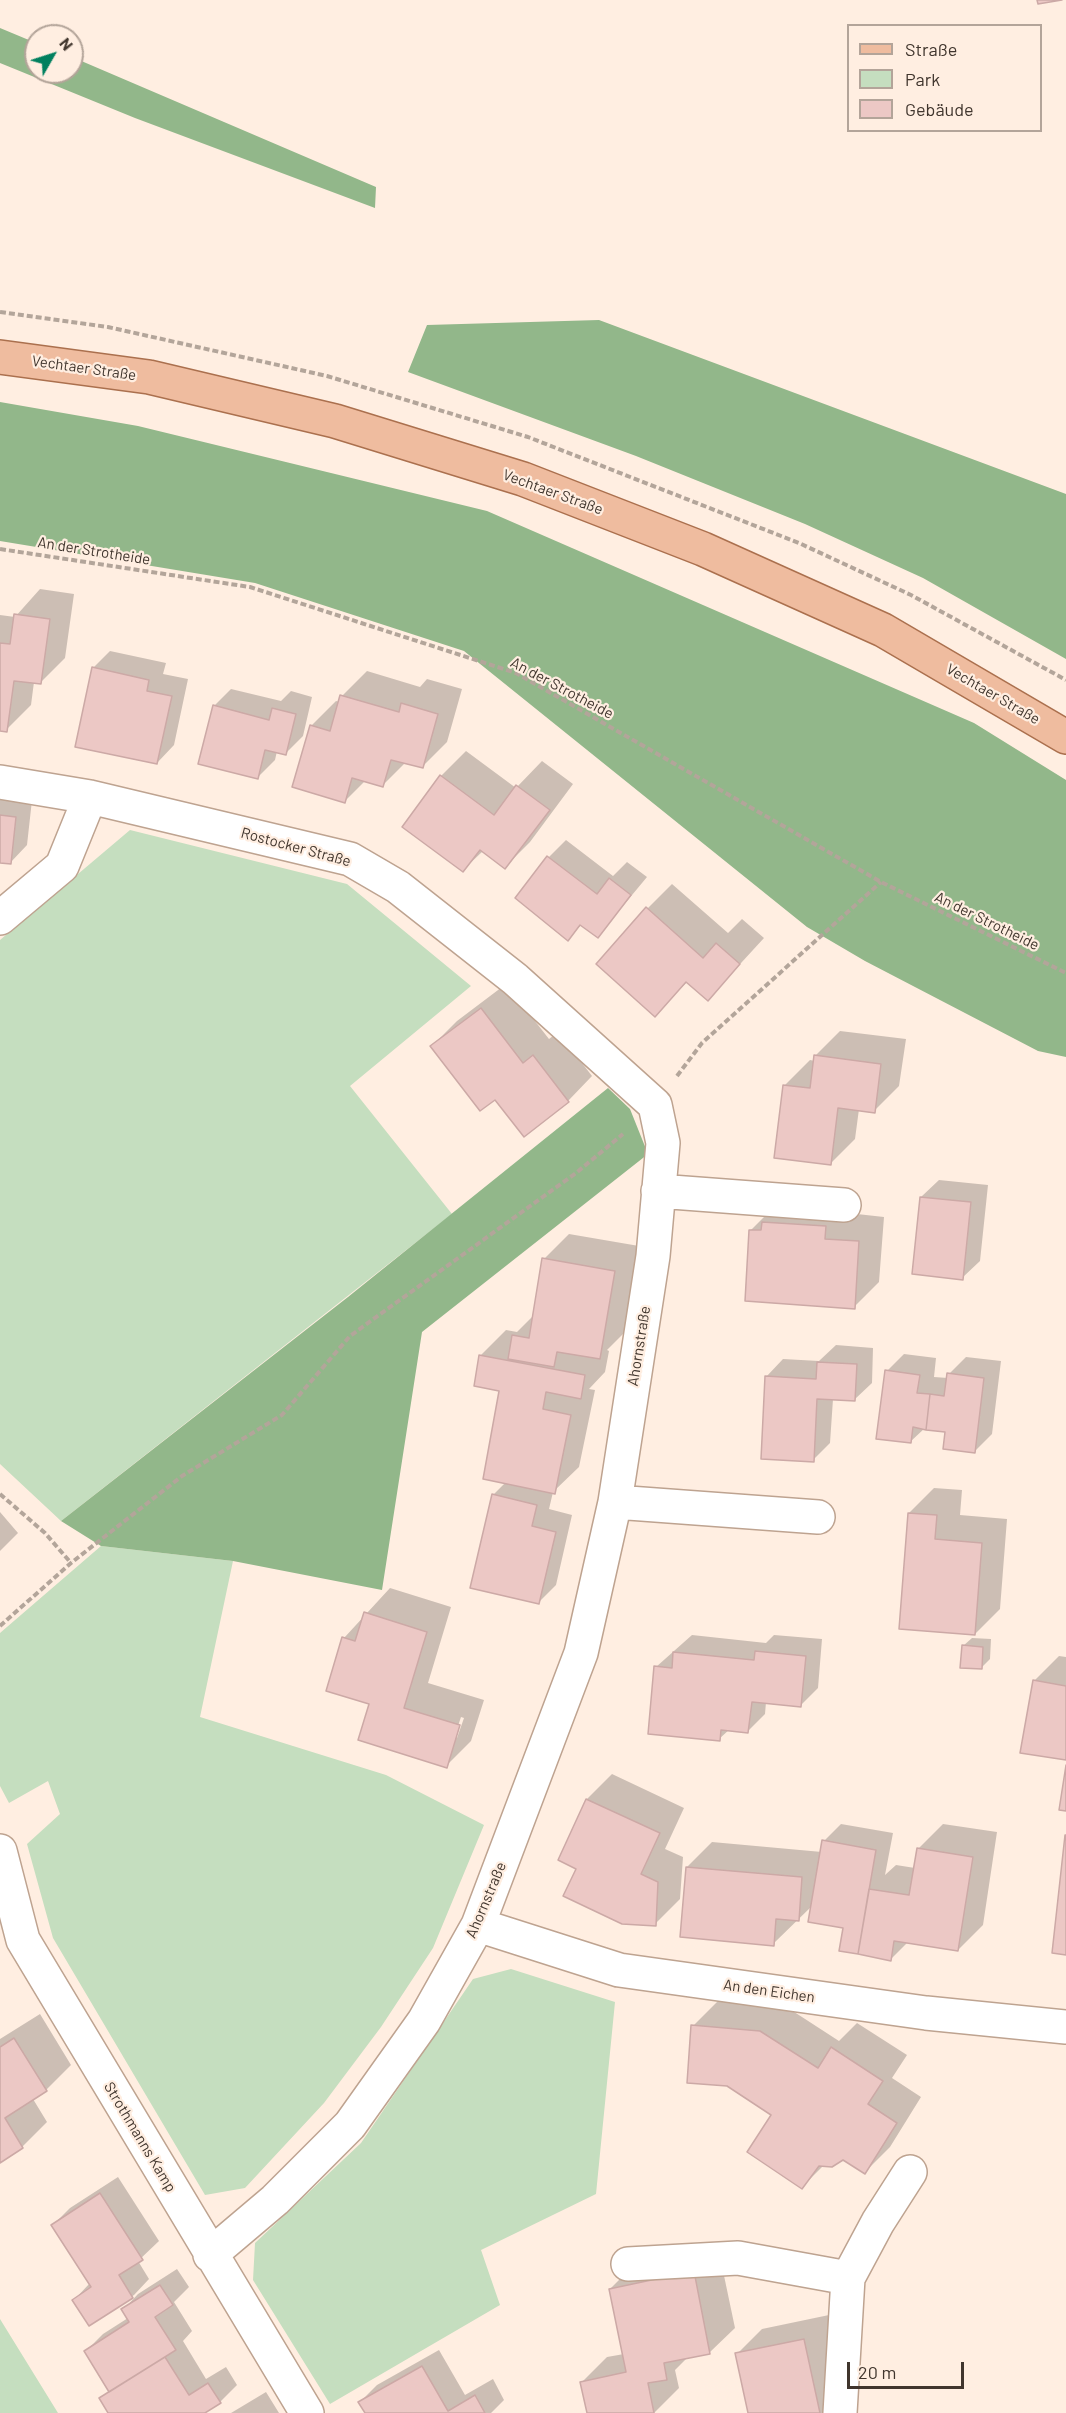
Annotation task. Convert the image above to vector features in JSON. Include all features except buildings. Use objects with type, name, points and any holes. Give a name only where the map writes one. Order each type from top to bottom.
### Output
[{"type":"main road","name":"Vechtaer Straße","points":[[0,357],[159,379],[335,422],[523,479],[703,549],[883,630],[1066,737]]},
{"type":"street","name":"Rostocker Straße","points":[[0,782],[90,797],[350,859],[398,887],[515,979],[655,1105]]},
{"type":"street","points":[[0,918],[62,866],[90,797]]},
{"type":"street","name":"Ahornstraße","points":[[210,2255],[275,2200],[350,2125],[424,2021],[478,1925],[581,1653],[615,1502],[653,1256],[663,1143],[655,1105]]},
{"type":"street","points":[[658,1191],[844,1205]]},
{"type":"street","points":[[615,1502],[818,1517]]},
{"type":"street","name":"Strothmanns Kamp","points":[[0,1851],[23,1940],[210,2255],[307,2413]]},
{"type":"street","name":"An den Eichen","points":[[478,1925],[619,1970],[926,2013],[1066,2027]]},
{"type":"street","points":[[840,2413],[848,2278],[878,2222],[910,2172]]},
{"type":"street","points":[[628,2264],[738,2258],[848,2278]]},
{"type":"path","name":"An der Strotheide","points":[[0,549],[250,587],[516,673],[881,882],[1066,973]]},
{"type":"path","points":[[0,1626],[71,1563],[182,1476],[282,1415],[350,1336],[576,1173],[655,1105],[702,1043],[881,882]]},
{"type":"path","points":[[0,1494],[45,1533],[71,1563]]},
{"type":"green space","points":[[0,28],[24,38],[24,73],[0,63]]},
{"type":"green space","points":[[84,62],[376,187],[375,208],[135,118],[52,84],[84,84]]},
{"type":"green space","points":[[599,320],[1066,494],[1066,659],[923,578],[805,524],[636,456],[408,372],[427,325]]},
{"type":"green space","points":[[0,402],[138,426],[487,511],[974,723],[1066,780],[1066,1057],[1038,1051],[865,961],[807,927],[464,651],[255,583],[0,541]]},
{"type":"green space","points":[[130,830],[347,884],[471,986],[350,1086],[452,1214],[61,1521],[0,1464],[0,940]]},
{"type":"green space","points":[[608,1088],[630,1109],[648,1154],[422,1332],[382,1590],[233,1561],[101,1546],[61,1521],[348,1297]]},
{"type":"green space","points":[[101,1546],[233,1561],[200,1717],[386,1775],[484,1825],[433,1948],[381,2027],[324,2103],[245,2188],[205,2195],[53,1938],[27,1844],[60,1814],[48,1781],[9,1803],[0,1786],[0,1633]]},
{"type":"green space","points":[[511,1969],[615,2002],[596,2194],[481,2250],[500,2305],[330,2404],[253,2280],[255,2243],[361,2143],[473,1979]]},
{"type":"green space","points":[[0,2319],[58,2413],[0,2413]]}]
